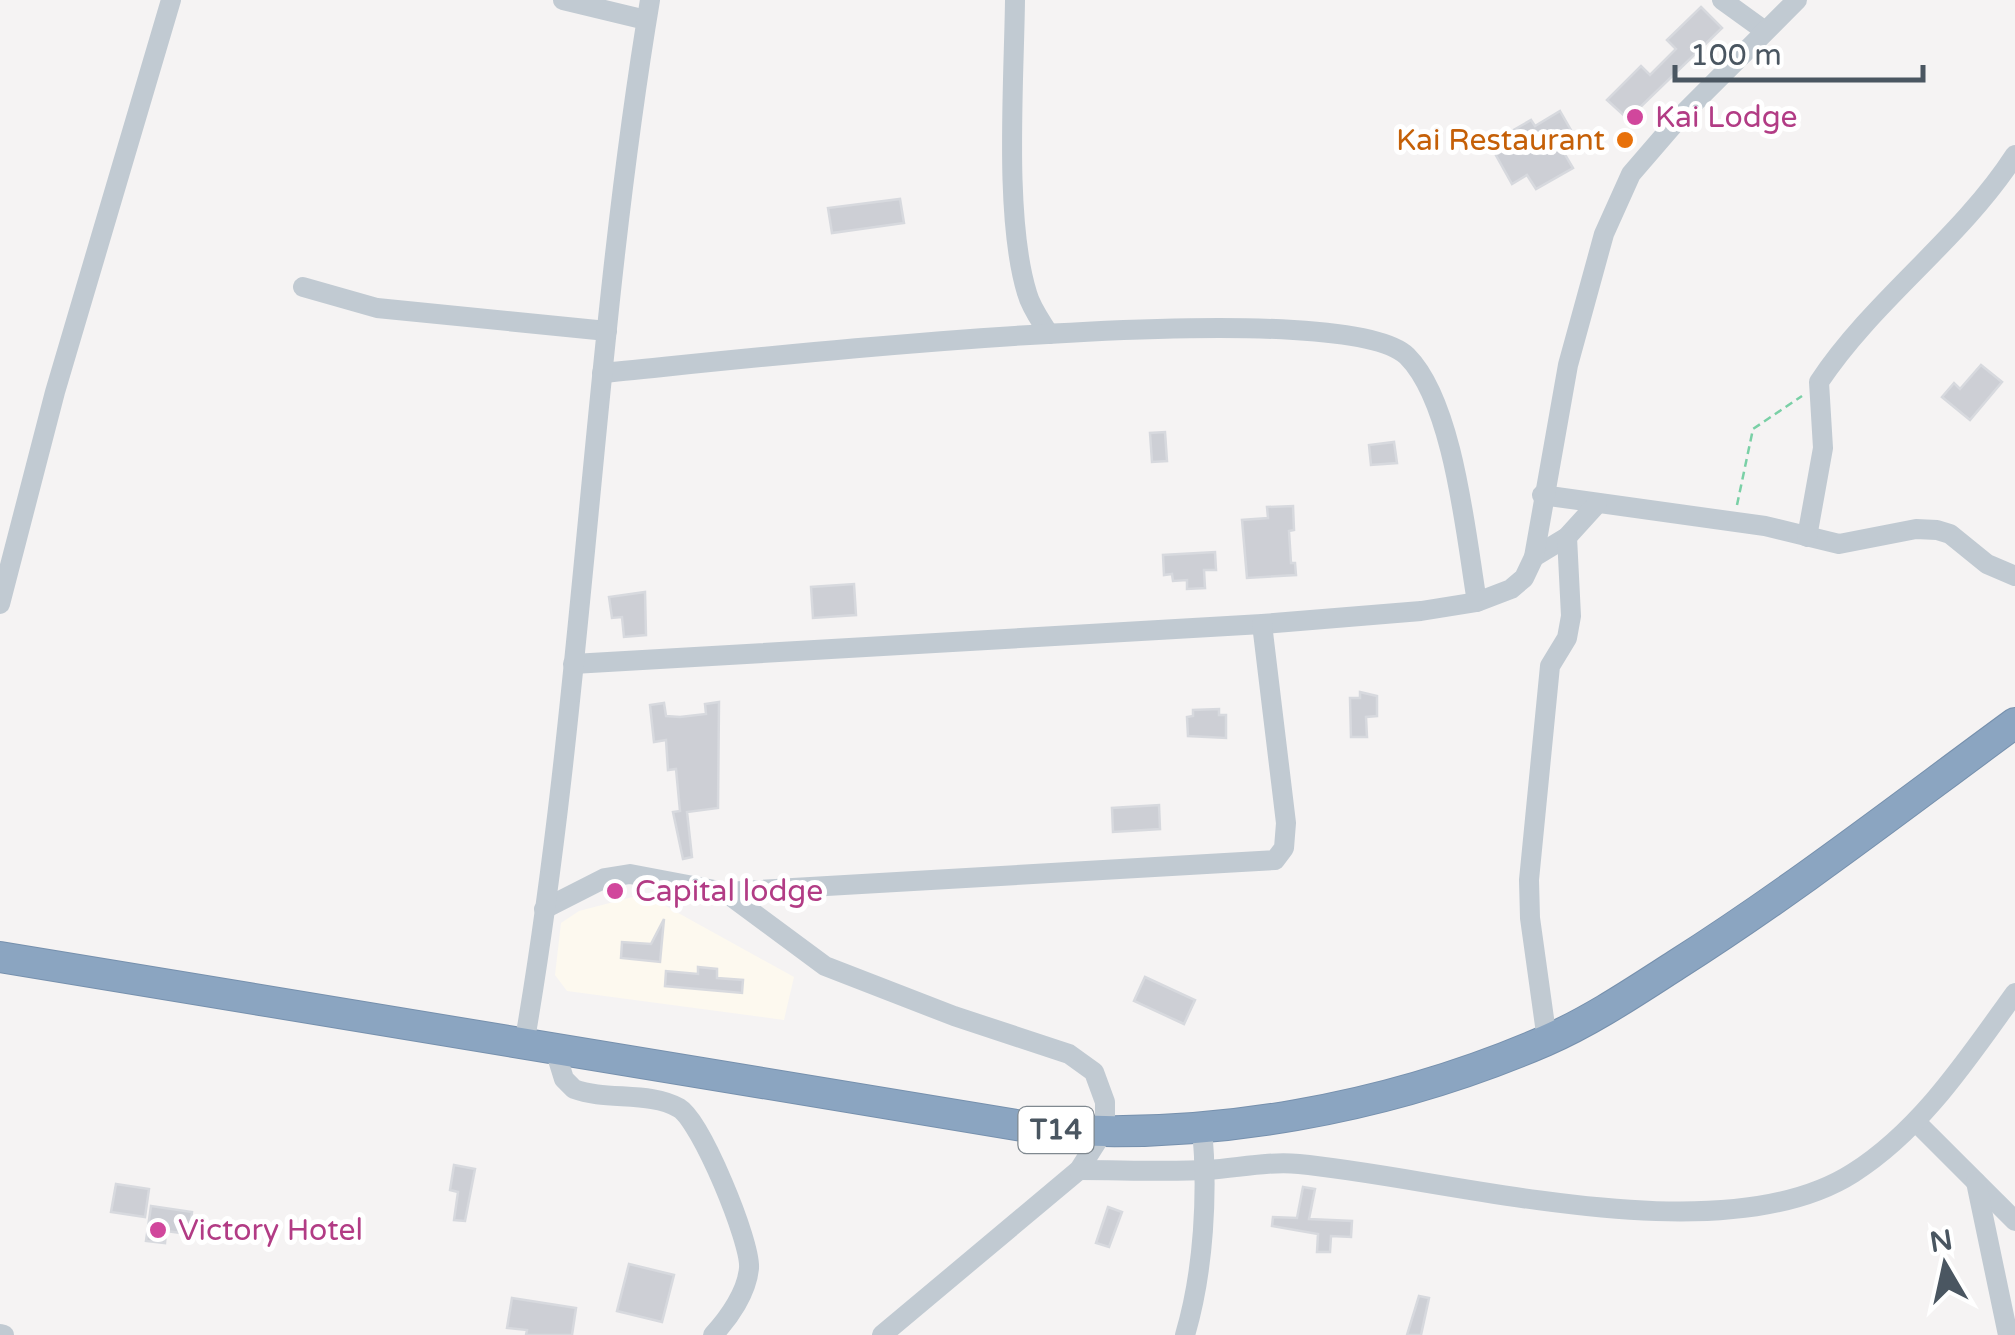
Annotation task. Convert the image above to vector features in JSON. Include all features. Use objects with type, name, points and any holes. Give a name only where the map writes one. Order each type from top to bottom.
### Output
[{"type":"highway","name":"T14","points":[[0,957],[1034,1128],[1202,1126],[1376,1098],[1547,1040],[1620,1000],[1756,914],[2015,722]]},
{"type":"street","points":[[0,604],[55,392],[170,0]]},
{"type":"street","points":[[524,1044],[573,664],[623,171],[648,10],[563,0]]},
{"type":"street","points":[[1015,0],[1015,180],[1020,254],[1028,299],[1048,334]]},
{"type":"street","points":[[1722,0],[1765,31]]},
{"type":"street","points":[[573,664],[1262,624],[1478,602],[1524,578],[1534,557],[1568,365],[1599,252],[1632,174],[1680,116],[1798,0]]},
{"type":"street","points":[[1807,537],[1824,426],[1817,389],[1839,352],[1872,312],[1960,225],[2015,156]]},
{"type":"street","points":[[302,287],[377,308],[607,331]]},
{"type":"street","points":[[602,373],[825,349],[1048,334],[1300,330],[1359,335],[1399,350],[1427,385],[1447,442],[1478,602]]},
{"type":"street","points":[[1542,495],[1735,522],[1846,544],[1916,529],[1937,530],[1950,534],[1986,564],[2015,576]]},
{"type":"street","points":[[1534,557],[1568,536],[1597,504]]},
{"type":"street","points":[[1547,1040],[1530,918],[1529,880],[1550,666],[1567,638],[1571,616],[1568,536]]},
{"type":"street","points":[[544,908],[616,875],[630,874],[725,892],[1275,860],[1284,848],[1286,823],[1262,624]]},
{"type":"street","points":[[725,892],[825,966],[1084,1061],[1102,1088],[1104,1129],[1079,1170],[882,1335]]},
{"type":"street","points":[[1079,1170],[1206,1170],[1296,1163],[1568,1205],[1686,1211],[1756,1204],[1807,1192],[1852,1174],[1916,1122],[2015,993]]},
{"type":"street","points":[[555,1050],[564,1079],[574,1088],[676,1106],[698,1127],[744,1236],[750,1264],[746,1286],[713,1335]]},
{"type":"street","points":[[1916,1122],[2015,1221]]},
{"type":"street","points":[[1185,1335],[1193,1308],[1206,1170],[1202,1126]]},
{"type":"street","points":[[1976,1182],[2008,1335]]},
{"type":"path","points":[[1735,522],[1752,429],[1817,389]]},
{"type":"shaded area","points":[[644,894],[794,977],[784,1020],[567,991],[555,975],[561,923],[579,911]]},
{"type":"building","points":[[1701,7],[1722,28],[1628,119],[1607,100],[1641,66],[1650,75],[1676,49],[1667,40]]},
{"type":"building","points":[[1560,111],[1579,144],[1564,153],[1573,168],[1536,189],[1527,175],[1512,184],[1493,150],[1516,137],[1512,131],[1531,120],[1535,126]]},
{"type":"building","points":[[900,199],[904,223],[832,233],[828,208]]},
{"type":"building","points":[[1981,365],[2002,382],[1970,420],[1942,397],[1954,383],[1960,389]]},
{"type":"building","points":[[1165,432],[1167,461],[1152,462],[1150,433]]},
{"type":"building","points":[[1394,442],[1397,463],[1371,465],[1369,445]]},
{"type":"building","points":[[1293,506],[1294,530],[1289,531],[1291,563],[1295,563],[1296,575],[1247,578],[1242,520],[1268,518],[1267,507]]},
{"type":"building","points":[[1215,552],[1216,570],[1204,570],[1205,588],[1187,589],[1187,580],[1173,581],[1172,574],[1164,575],[1163,555]]},
{"type":"building","points":[[854,584],[856,615],[813,618],[811,587]]},
{"type":"building","points":[[645,592],[646,635],[624,637],[622,617],[612,618],[609,597]]},
{"type":"building","points":[[1360,692],[1377,696],[1377,716],[1366,717],[1367,737],[1351,737],[1350,698],[1360,698]]},
{"type":"building","points":[[719,702],[718,808],[687,812],[692,857],[683,859],[673,812],[680,811],[676,769],[668,770],[666,740],[654,742],[650,705],[664,703],[666,716],[680,717],[706,714],[705,704]]},
{"type":"building","points":[[1219,709],[1219,715],[1226,715],[1226,738],[1188,736],[1187,717],[1193,716],[1193,710]]},
{"type":"building","points":[[1159,805],[1160,829],[1113,832],[1112,808]]},
{"type":"building","points":[[664,919],[660,962],[621,958],[622,942],[651,944]]},
{"type":"building","points":[[698,967],[717,969],[717,978],[743,980],[742,993],[665,986],[666,971],[698,974]]},
{"type":"building","points":[[1145,977],[1195,1000],[1184,1024],[1134,1001]]},
{"type":"building","points":[[454,1165],[475,1169],[465,1221],[454,1220],[458,1192],[450,1190]]},
{"type":"building","points":[[116,1184],[149,1189],[145,1217],[111,1212]]},
{"type":"building","points":[[1303,1187],[1315,1189],[1309,1219],[1352,1221],[1351,1237],[1331,1236],[1330,1252],[1317,1252],[1318,1234],[1272,1226],[1273,1217],[1297,1218]]},
{"type":"building","points":[[151,1206],[192,1212],[189,1234],[166,1231],[165,1243],[146,1241]]},
{"type":"building","points":[[1108,1207],[1122,1212],[1109,1247],[1096,1243]]},
{"type":"building","points":[[629,1264],[674,1275],[662,1322],[617,1311]]},
{"type":"building","points":[[1419,1296],[1429,1298],[1421,1335],[1407,1335]]},
{"type":"building","points":[[512,1298],[576,1308],[572,1335],[526,1335],[527,1330],[507,1328]]},
{"type":"place","name":"Kai Lodge","points":[[1635,117]]},
{"type":"place","name":"Kai Restaurant","points":[[1625,140]]},
{"type":"place","name":"Capital lodge","points":[[615,891]]},
{"type":"place","name":"Victory Hotel","points":[[158,1230]]}]
